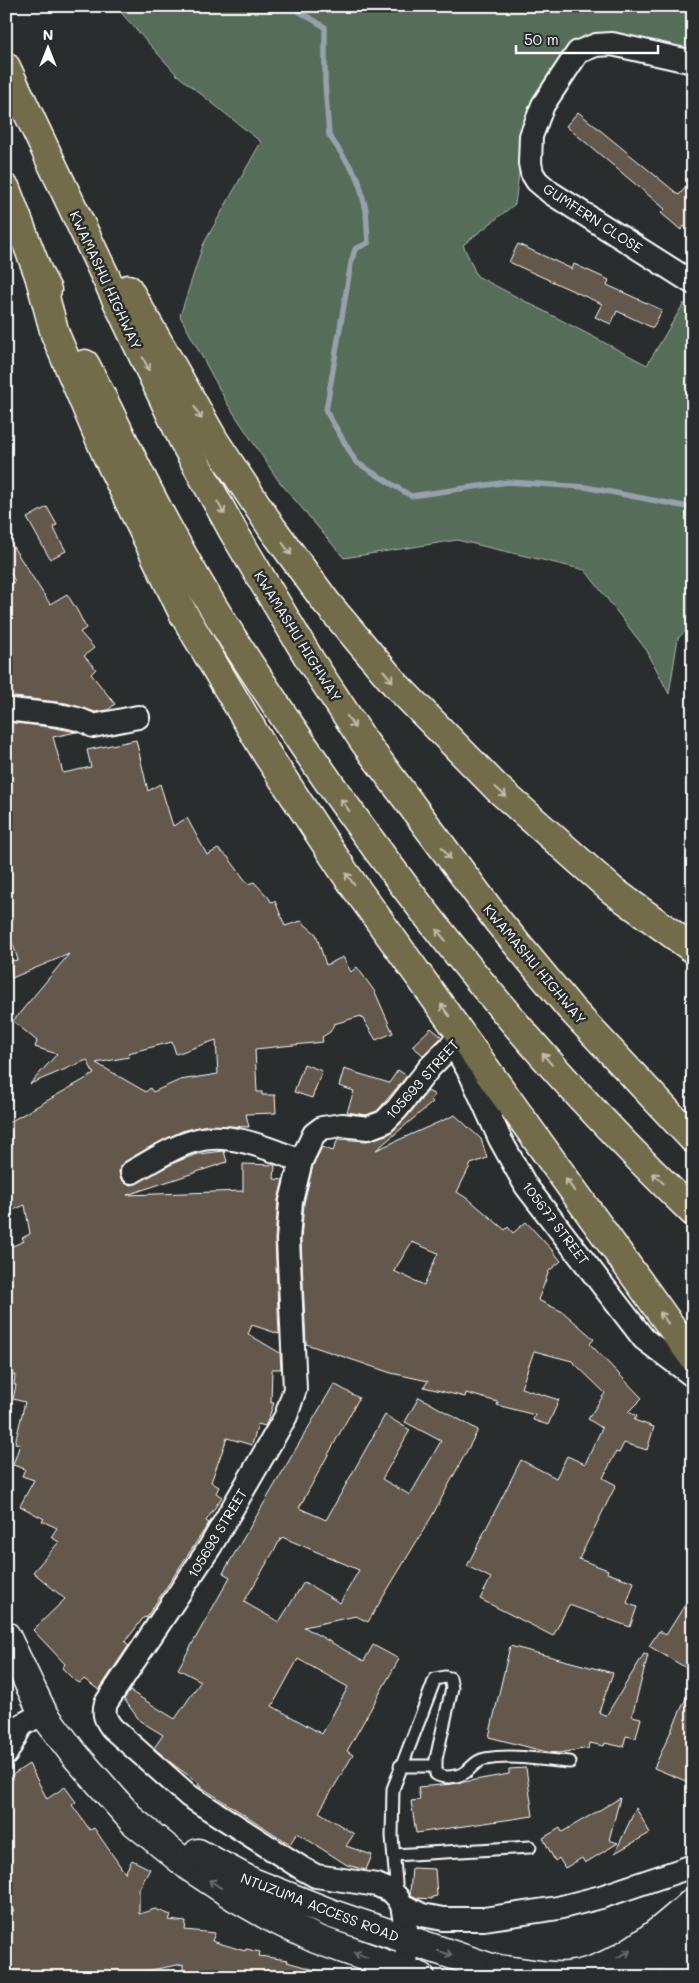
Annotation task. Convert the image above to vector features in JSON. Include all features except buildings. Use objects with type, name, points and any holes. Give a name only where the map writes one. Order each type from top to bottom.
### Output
[{"type":"main road","name":"KWAMASHU HIGHWAY","points":[[6,66],[184,442],[233,531],[310,660],[370,750],[497,920],[570,1008],[693,1139]]},
{"type":"main road","points":[[35,127],[214,440],[272,528],[326,602],[396,685],[497,788],[612,890],[693,949]]},
{"type":"main road","points":[[6,189],[39,275],[176,544],[258,677],[364,834],[436,928],[562,1077],[638,1159],[693,1212]]},
{"type":"main road","points":[[39,275],[49,317],[76,386],[111,465],[183,613],[268,756],[458,1039],[693,1357]]},
{"type":"street","name":"GUMFERN CLOSE","points":[[693,62],[612,44],[596,45],[578,52],[537,116],[529,146],[532,173],[537,182],[551,193],[693,283]]},
{"type":"street","points":[[6,709],[73,718],[86,721],[93,726],[138,717]]},
{"type":"street","name":"105693 STREET","points":[[399,1901],[385,1887],[316,1876],[295,1865],[189,1796],[112,1728],[104,1716],[106,1703],[210,1547],[290,1406],[295,1389],[288,1240],[291,1201],[301,1161],[314,1134],[322,1128],[342,1125],[368,1128],[384,1122],[397,1109],[431,1066],[458,1039]]},
{"type":"street","name":"105677 STREET","points":[[458,1039],[471,1074],[500,1139],[526,1186],[644,1339],[693,1376]]},
{"type":"street","points":[[132,1172],[180,1146],[207,1138],[238,1141],[301,1161]]},
{"type":"street","name":"NTUZUMA ACCESS ROAD","points":[[6,1636],[24,1724],[74,1754],[133,1821],[191,1868],[272,1918],[316,1939],[411,1975]]},
{"type":"street","points":[[6,1754],[24,1724]]},
{"type":"street","name":"NTUZUMA ACCESS ROAD","points":[[110,1793],[161,1830],[203,1856],[252,1882],[335,1915],[505,1973],[581,1974],[606,1964],[643,1944],[693,1903]]},
{"type":"street","points":[[399,1901],[422,1915],[443,1918],[484,1919],[502,1917],[558,1908],[592,1899],[693,1866]]},
{"type":"street","points":[[399,1901],[408,1941],[411,1975]]},
{"type":"street","points":[[639,1977],[693,1903]]},
{"type":"street","points":[[672,1977],[693,1948]]},
{"type":"lane","points":[[399,1901],[391,1802],[393,1789],[400,1766],[435,1679],[445,1676],[450,1678],[452,1688],[435,1766],[436,1774],[445,1778],[464,1773],[476,1763],[485,1759],[521,1758],[570,1762]]},
{"type":"lane","points":[[400,1766],[435,1766]]},
{"type":"lane","points":[[394,1855],[530,1847]]},
{"type":"green space","points":[[115,6],[693,6],[693,53],[568,51],[551,72],[527,113],[515,204],[463,245],[477,276],[647,365],[684,303],[689,324],[693,327],[693,624],[678,638],[669,694],[647,651],[585,570],[457,540],[344,558],[278,480],[227,403],[180,316],[203,245],[261,142],[177,75]]},
{"type":"waterway","points":[[290,6],[325,27],[325,83],[329,135],[358,178],[366,210],[368,243],[355,249],[351,263],[326,411],[356,462],[411,496],[508,482],[585,487],[693,508]]}]
